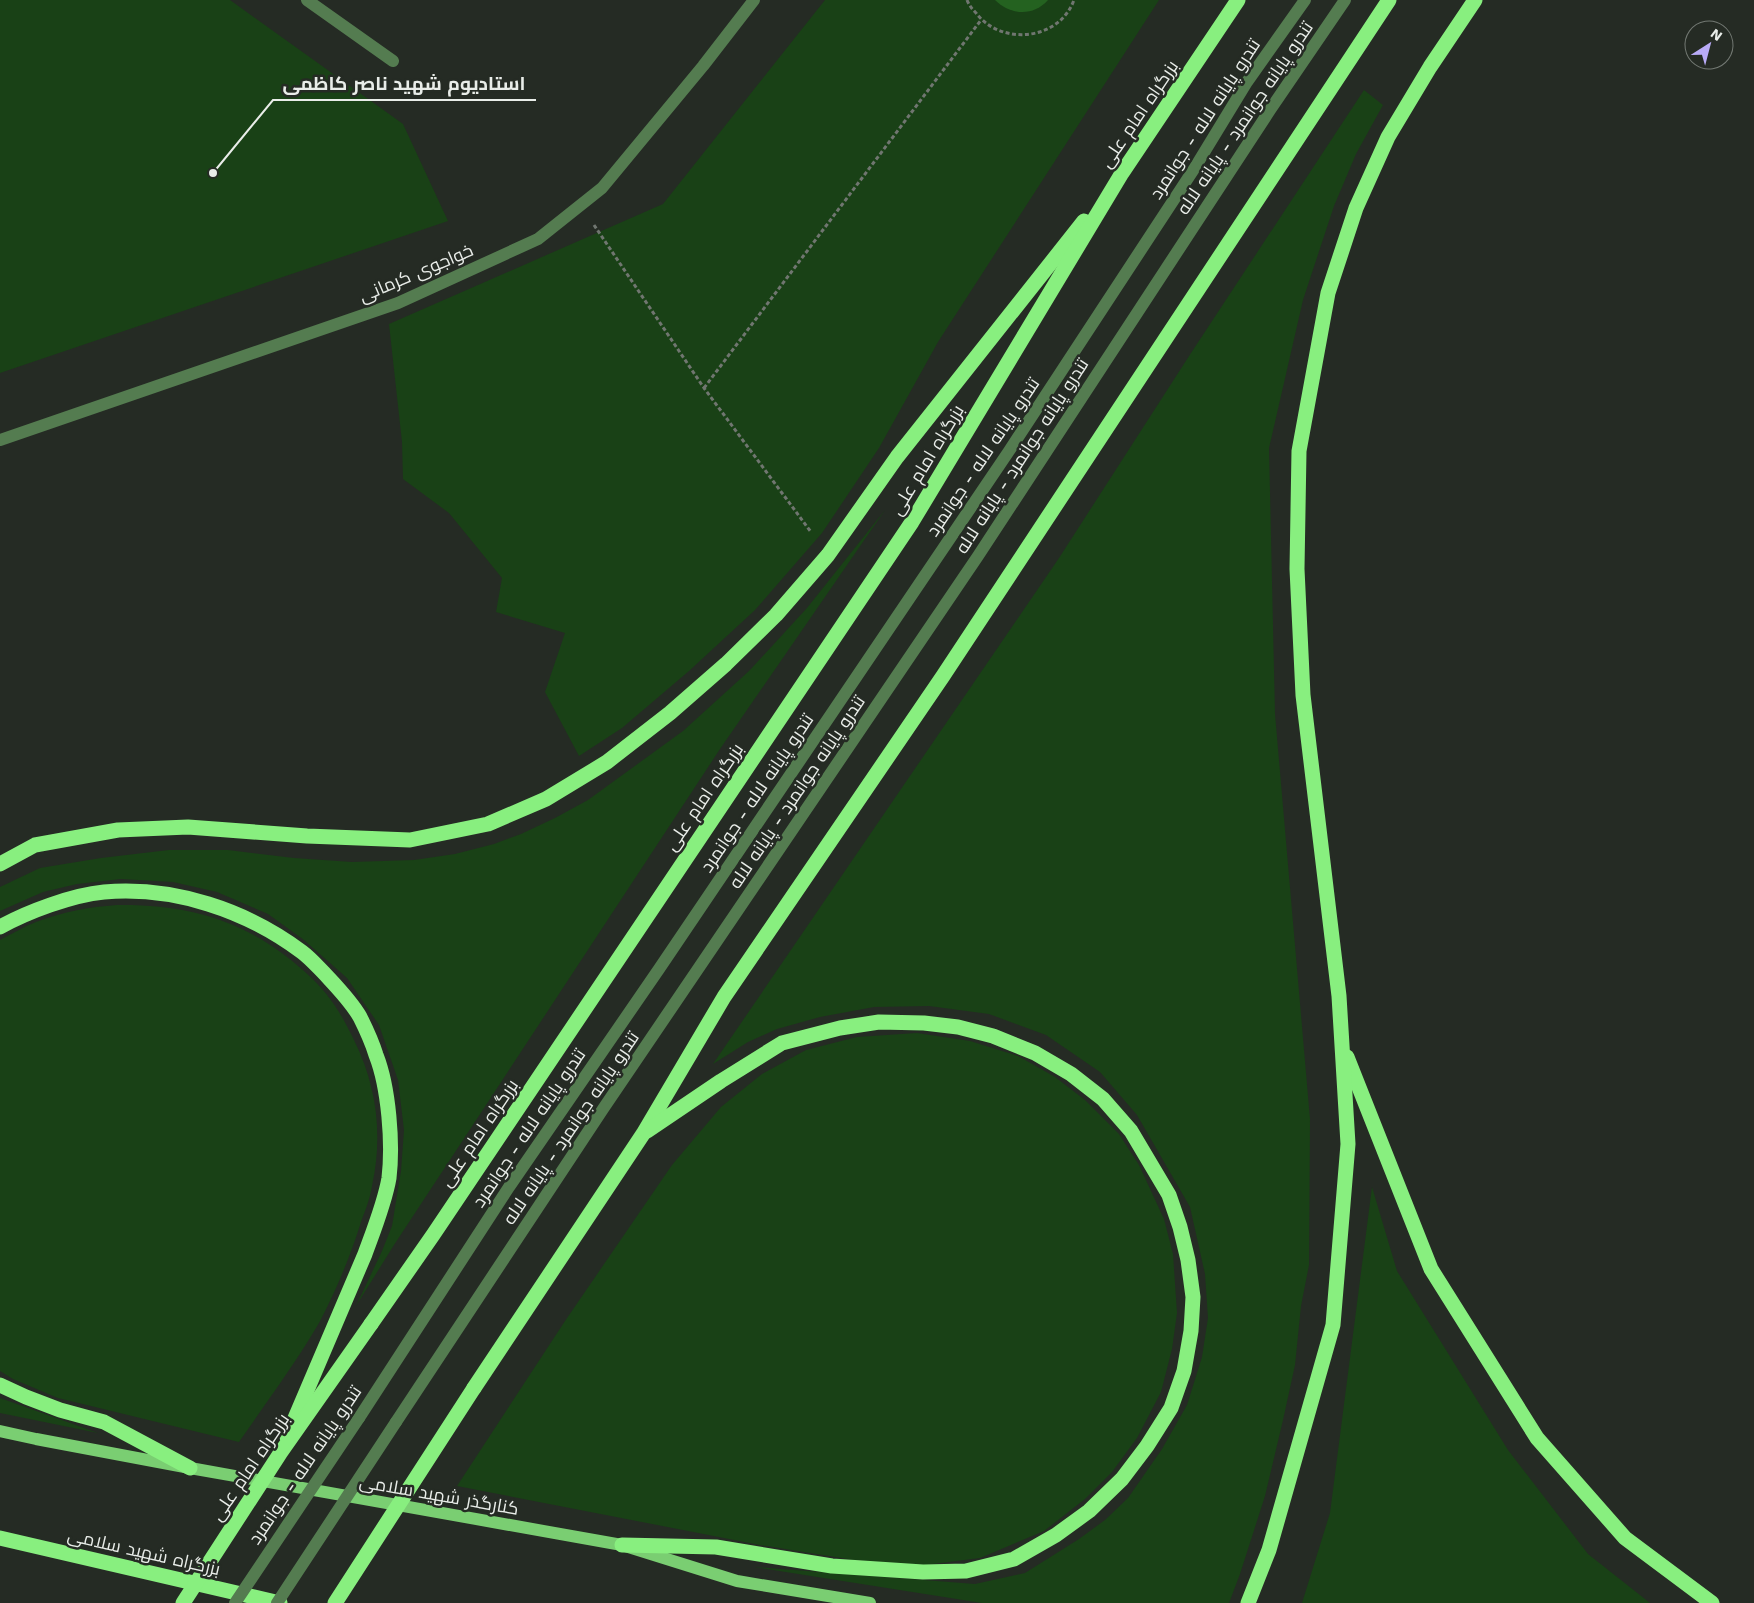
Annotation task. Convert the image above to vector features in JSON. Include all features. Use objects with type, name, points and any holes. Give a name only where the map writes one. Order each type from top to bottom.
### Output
[{"type":"highway","name":"بزرگراه امام علی","points":[[183,1603],[281,1452],[444,1219],[912,522],[1122,173],[1238,0]]},
{"type":"highway","points":[[335,1603],[474,1388],[644,1134],[724,997],[943,676],[1389,0]]},
{"type":"highway","points":[[1248,1603],[1269,1550],[1333,1325],[1348,1144],[1339,996],[1303,695],[1297,569],[1300,451],[1328,293],[1356,208],[1388,137],[1430,67],[1475,0]]},
{"type":"highway","points":[[0,864],[36,845],[118,830],[188,827],[307,836],[410,840],[488,824],[546,799],[607,762],[670,713],[726,664],[776,616],[828,555],[896,457],[1122,173]]},
{"type":"highway","points":[[0,927],[39,909],[102,892],[171,895],[208,904],[237,913],[268,929],[304,953],[335,985],[359,1016],[377,1057],[386,1094],[391,1133],[389,1179],[376,1226],[365,1254],[281,1452]]},
{"type":"highway","points":[[622,1545],[716,1547],[832,1566],[923,1572],[966,1571],[1014,1559],[1056,1535],[1089,1511],[1122,1479],[1147,1446],[1171,1408],[1184,1371],[1191,1331],[1193,1297],[1188,1260],[1180,1227],[1169,1195],[1131,1131],[1103,1099],[1071,1074],[1035,1053],[993,1036],[958,1027],[879,1022],[840,1028],[782,1044],[721,1080],[644,1134]]},
{"type":"highway","points":[[1342,1044],[1430,1269],[1537,1438],[1625,1538],[1712,1603]]},
{"type":"highway","points":[[0,1385],[26,1398],[104,1422],[190,1468]]},
{"type":"highway","name":"بزرگراه شهید سلامی","points":[[0,1538],[279,1603]]},
{"type":"main road","name":"کنارگذر شهید سلامی","points":[[0,1431],[190,1468],[622,1545],[737,1581],[870,1603]]},
{"type":"street","points":[[307,0],[393,61]]},
{"type":"street","name":"خواجوی کرمانی","points":[[0,440],[398,303],[538,239],[602,188],[703,66],[754,0]]},
{"type":"street","name":"تندرو پایانه لاله - جوانمرد","points":[[234,1603],[359,1418],[509,1187],[659,969],[1009,451],[1194,169],[1248,82],[1305,0]]},
{"type":"street","name":"تندرو پایانه جوانمرد - پایانه لاله","points":[[279,1603],[603,1109],[978,556],[1264,118],[1345,0]]},
{"type":"path","points":[[967,0],[981,20],[996,30],[1013,36],[1032,35],[1049,29],[1063,18],[1074,0]]},
{"type":"path","points":[[704,388],[981,20]]},
{"type":"path","points":[[580,205],[704,388],[828,555]]},
{"type":"shaded area","points":[[0,0],[230,0],[403,124],[448,221],[0,373]]},
{"type":"shaded area","points":[[825,0],[1159,0],[938,342],[879,448],[822,533],[755,610],[689,671],[622,728],[579,756],[545,692],[565,633],[496,612],[502,578],[449,513],[403,479],[402,442],[389,324],[663,204]]},
{"type":"shaded area","points":[[995,0],[1048,0],[1036,9],[1022,12],[1008,9]]},
{"type":"shaded area","points":[[1364,90],[1383,105],[1356,154],[1334,206],[1303,300],[1269,448],[1275,714],[1310,1119],[1309,1265],[1301,1306],[1295,1365],[1283,1420],[1265,1496],[1229,1603],[982,1603],[754,1567],[975,1584],[1025,1573],[1079,1539],[1105,1520],[1128,1498],[1162,1449],[1187,1405],[1202,1357],[1208,1318],[1205,1274],[1190,1207],[1137,1115],[1100,1072],[1046,1035],[989,1014],[929,1006],[874,1007],[820,1017],[777,1029],[748,1042],[713,1064],[1059,558]]},
{"type":"shaded area","points":[[885,510],[720,749],[394,1245],[356,1306],[392,1226],[401,1171],[404,1130],[398,1080],[379,1025],[347,978],[304,940],[268,914],[217,892],[173,882],[121,879],[77,884],[43,892],[0,911],[0,887],[40,868],[101,858],[169,850],[228,850],[294,858],[352,862],[414,860],[455,854],[494,844],[521,834],[588,800],[683,731],[749,671],[807,608]]},
{"type":"shaded area","points":[[117,905],[144,905],[169,908],[217,919],[261,939],[283,954],[304,971],[327,994],[349,1030],[362,1057],[373,1093],[377,1130],[375,1167],[369,1200],[347,1261],[319,1323],[239,1442],[58,1398],[13,1379],[0,1371],[0,940],[31,924],[56,915]]},
{"type":"shaded area","points":[[917,1033],[970,1041],[1018,1056],[1055,1077],[1085,1100],[1119,1134],[1139,1165],[1164,1219],[1173,1254],[1177,1313],[1172,1349],[1161,1392],[1137,1438],[1112,1472],[1085,1499],[1044,1531],[980,1558],[925,1565],[854,1560],[760,1545],[457,1486],[565,1321],[672,1165],[721,1107],[762,1074],[806,1050],[857,1037]]},
{"type":"shaded area","points":[[1372,1187],[1397,1271],[1508,1450],[1588,1554],[1650,1603],[1302,1603],[1330,1513]]},
{"type":"shaded area","points":[[0,1398],[98,1433],[0,1413]]},
{"type":"place","name":"استادیوم شهید ناصر کاظمی","points":[[213,173]]}]
